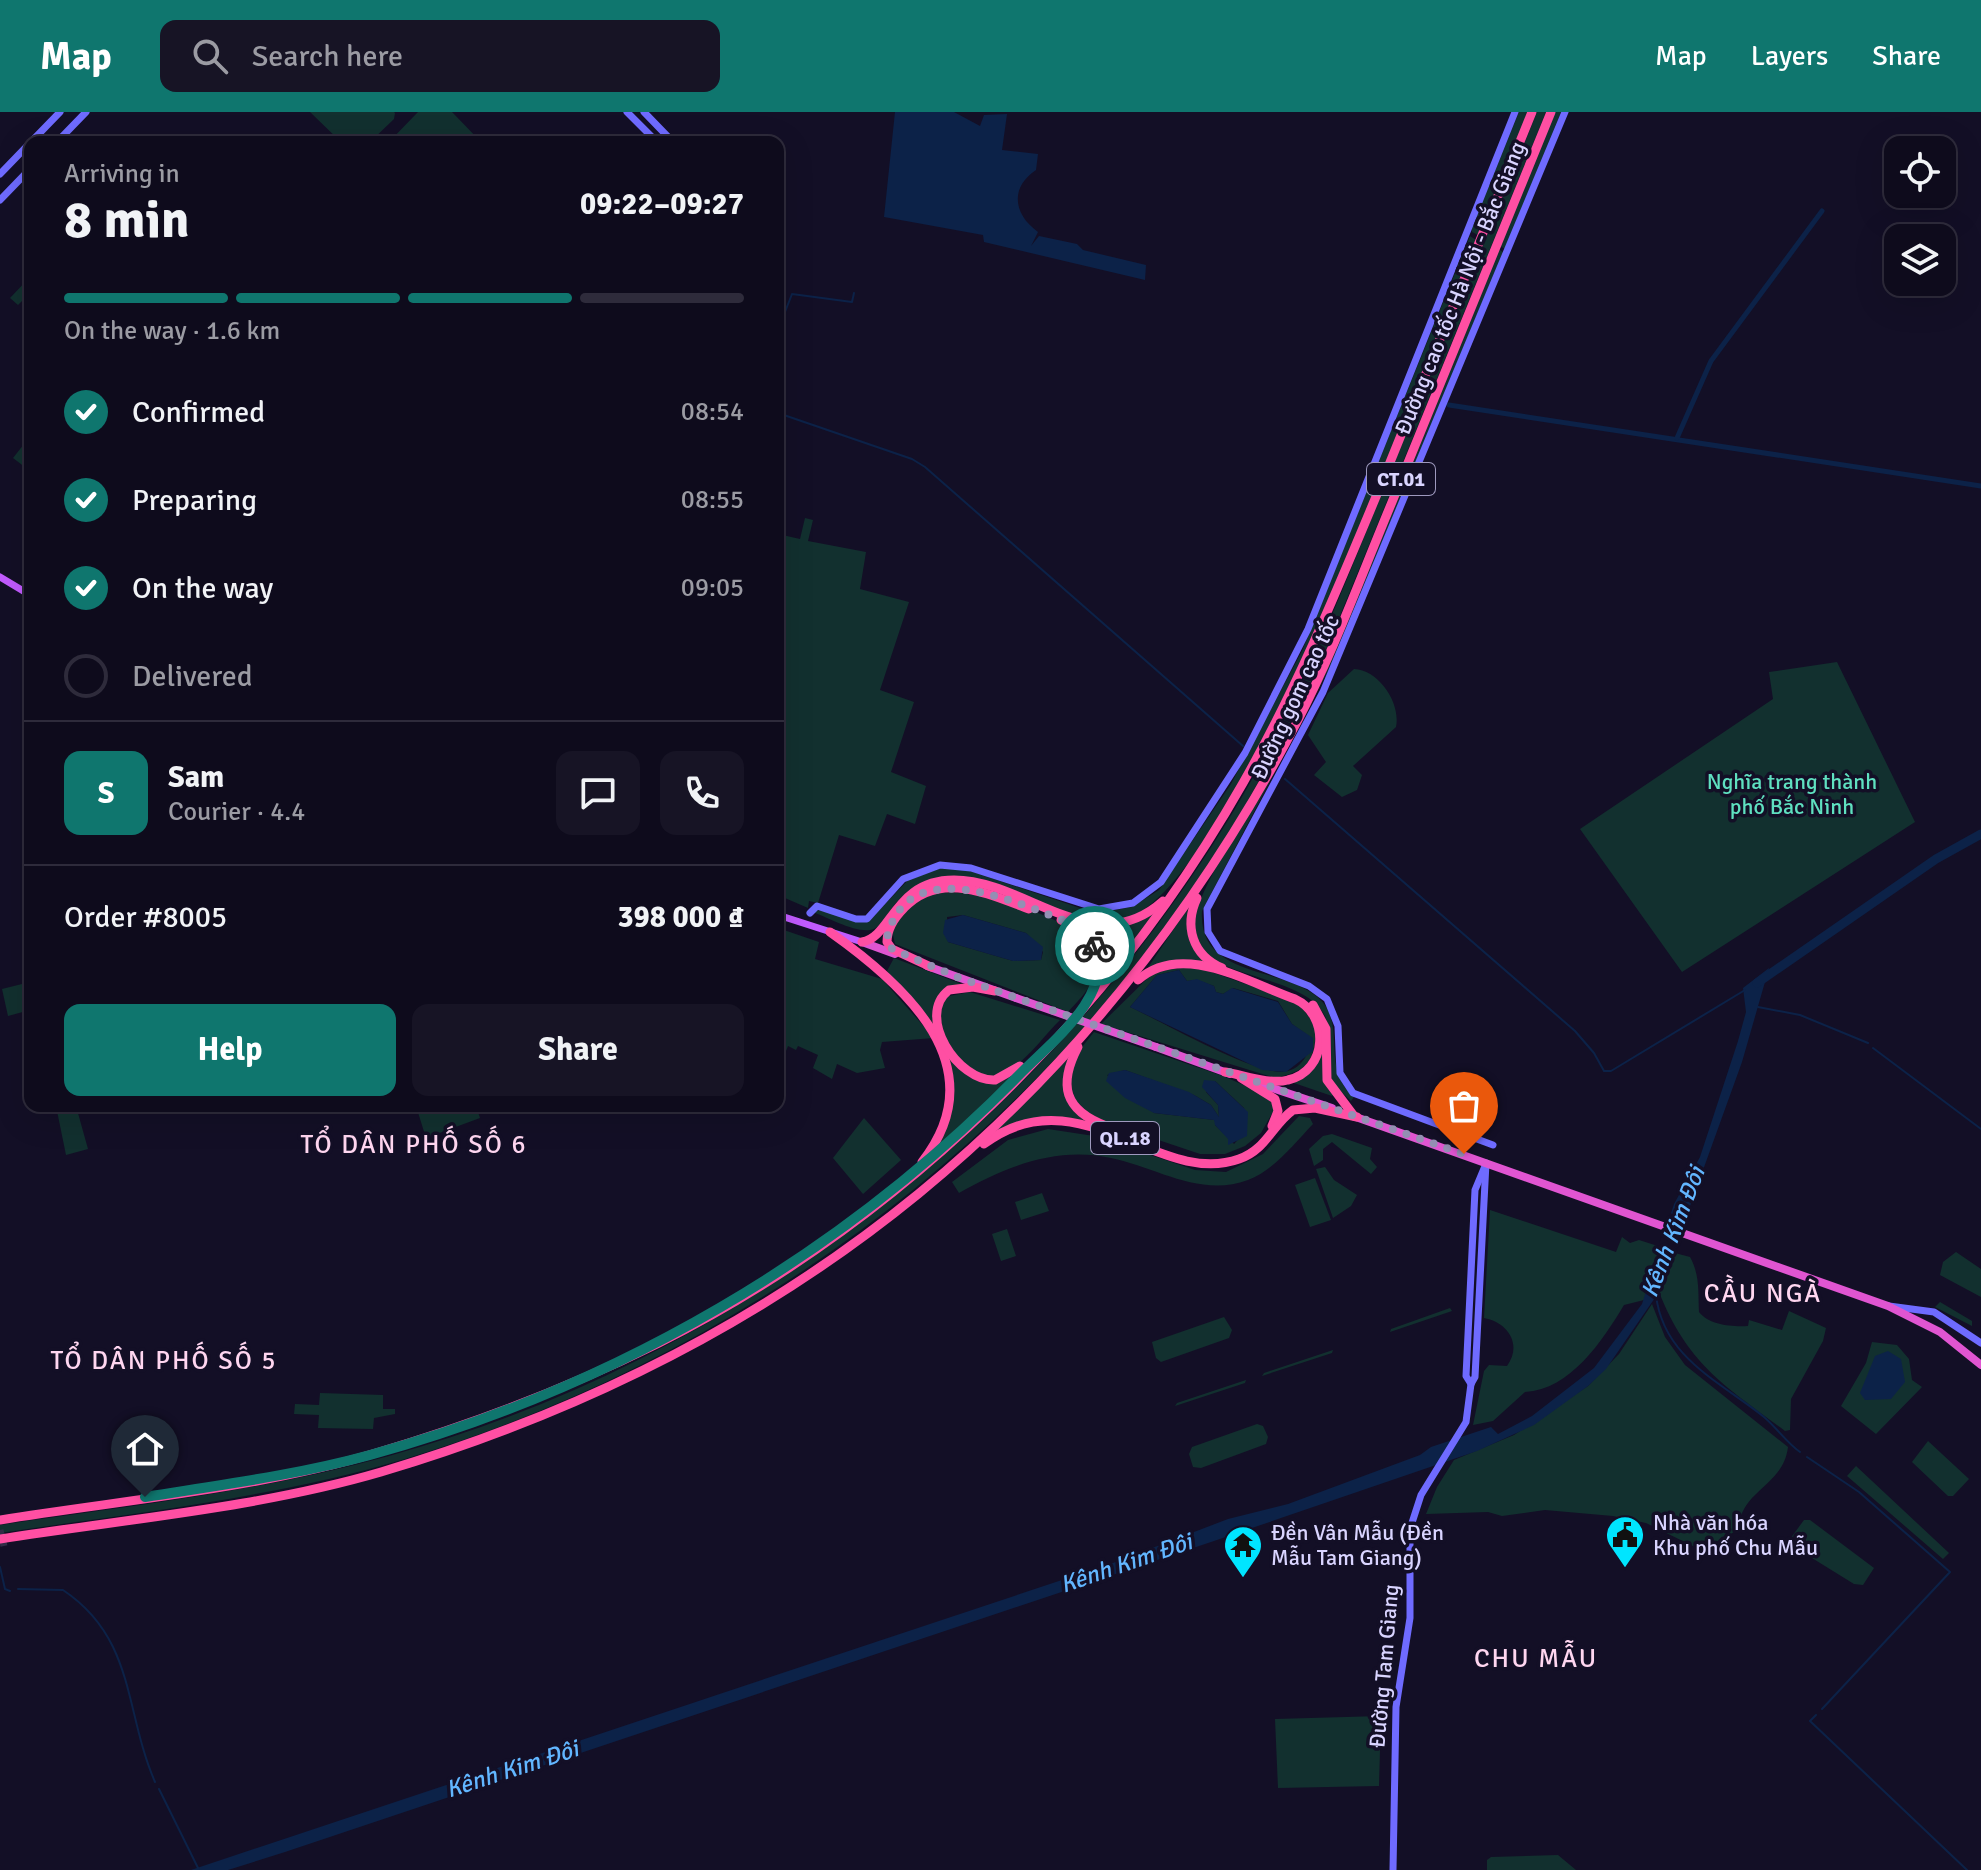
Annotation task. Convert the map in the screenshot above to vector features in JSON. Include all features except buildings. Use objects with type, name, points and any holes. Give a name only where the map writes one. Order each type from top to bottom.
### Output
[{"type":"highway","name":"Đường cao tốc Hà Nội - Bắc Giang","points":[[0,1520],[285,1474],[370,1455],[542,1396],[661,1342],[757,1287],[875,1204],[980,1115],[1068,1025],[1131,952],[1231,803],[1290,696],[1325,621],[1532,112]]},
{"type":"highway","name":"Đường cao tốc Hà Nội - Bắc Giang","points":[[0,1539],[288,1493],[361,1477],[549,1414],[670,1359],[787,1290],[897,1212],[995,1128],[1085,1036],[1146,963],[1233,836],[1300,715],[1340,627],[1551,112]]},
{"type":"highway","points":[[862,942],[877,936],[896,907],[914,892],[952,880],[980,885],[1088,922],[1112,925],[1131,921],[1165,899],[1231,803]]},
{"type":"highway","points":[[1233,836],[1191,913],[1194,941],[1214,964],[1298,994],[1315,1007],[1325,1024],[1327,1080],[1356,1117]]},
{"type":"highway","name":"QL.18","points":[[1068,1025],[1095,987],[1100,964],[1090,938],[1070,923],[969,888],[935,889],[905,907],[887,938],[892,949],[931,967],[995,991],[1016,998],[1156,1047],[1225,1072],[1356,1117],[1888,1306],[1946,1335],[1981,1365]]},
{"type":"highway","points":[[830,932],[882,972],[919,1011],[945,1056],[951,1084],[947,1117],[928,1155],[875,1204]]},
{"type":"highway","points":[[862,942],[931,967]]},
{"type":"highway","points":[[1099,1019],[1148,972],[1176,962],[1210,968],[1295,999],[1310,1009],[1318,1024],[1320,1041],[1314,1060],[1301,1074],[1278,1081],[1225,1072]]},
{"type":"highway","points":[[995,991],[954,988],[942,996],[936,1007],[938,1028],[967,1073],[984,1080],[1003,1078],[1057,1036]]},
{"type":"highway","points":[[1085,1036],[1066,1078],[1068,1093],[1076,1108],[1100,1124],[1192,1156],[1217,1159],[1236,1155],[1255,1144],[1272,1126],[1278,1111],[1274,1097],[1238,1076]]},
{"type":"highway","name":"QL.18","points":[[897,1212],[926,1194],[993,1137],[1029,1123],[1076,1123],[1192,1162],[1215,1165],[1254,1151],[1293,1110],[1314,1108],[1356,1117]]},
{"type":"main road","points":[[38,136],[60,112]]},
{"type":"main road","points":[[63,136],[86,112]]},
{"type":"main road","points":[[627,112],[651,136]]},
{"type":"main road","points":[[644,112],[667,136]]},
{"type":"main road","name":"Đường gom cao tốc","points":[[810,913],[817,906],[856,919],[867,919],[903,879],[919,870],[947,864],[1099,909],[1133,903],[1161,882],[1245,753],[1308,629],[1515,112]]},
{"type":"main road","name":"Đường gom cao tốc","points":[[1493,1145],[1353,1093],[1340,1073],[1338,1026],[1327,999],[1309,986],[1224,955],[1213,945],[1205,921],[1210,900],[1253,828],[1323,692],[1565,112]]},
{"type":"main road","points":[[0,174],[24,150]]},
{"type":"main road","points":[[0,200],[24,175]]},
{"type":"main road","points":[[0,577],[24,591]]},
{"type":"main road","points":[[784,917],[862,942]]},
{"type":"main road","name":"Đường Tam Giang","points":[[1393,1870],[1396,1707],[1410,1618],[1407,1543],[1414,1509],[1459,1436],[1468,1414],[1471,1384],[1475,1377],[1486,1163]]},
{"type":"main road","points":[[1888,1306],[1934,1312],[1981,1343]]},
{"type":"green space","points":[[310,112],[395,113],[394,119],[376,136],[335,136]]},
{"type":"green space","points":[[418,112],[452,112],[475,136],[395,136]]},
{"type":"green space","points":[[1519,112],[1528,112],[1478,235],[1472,232],[1472,227]]},
{"type":"green space","points":[[1537,112],[1546,112],[1324,655],[1259,781],[1185,902],[1128,977],[1054,1060],[975,1137],[891,1207],[802,1272],[708,1329],[611,1380],[510,1423],[405,1459],[305,1484],[204,1503],[0,1533],[0,1525],[196,1496],[341,1468],[389,1456],[525,1410],[656,1351],[780,1279],[897,1194],[1005,1099],[1103,993],[1190,879],[1265,756],[1330,619]]},
{"type":"green space","points":[[1555,112],[1561,112],[1505,249],[1500,246]]},
{"type":"green space","points":[[1470,236],[1476,240],[1372,500],[1323,613],[1271,723],[1219,817],[1170,886],[1125,919],[1110,921],[1078,918],[974,881],[909,894],[898,900],[880,925],[870,930],[849,927],[813,912],[870,920],[908,880],[944,867],[967,870],[1080,908],[1103,912],[1132,907],[1159,890],[1231,784],[1302,651]]},
{"type":"green space","points":[[1498,249],[1503,252],[1332,663],[1202,911],[1204,932],[1212,947],[1225,958],[1296,985],[1324,1004],[1333,1029],[1337,1071],[1343,1085],[1354,1097],[1351,1101],[1331,1082],[1328,1023],[1313,1001],[1296,991],[1213,959],[1200,947],[1194,931],[1196,916],[1210,880],[1278,763],[1306,705]]},
{"type":"green space","points":[[24,283],[24,299],[18,305],[10,298]]},
{"type":"green space","points":[[24,444],[24,466],[13,458]]},
{"type":"green space","points":[[805,518],[813,520],[808,541],[866,552],[860,589],[909,602],[880,690],[914,702],[891,772],[926,786],[915,824],[887,814],[875,846],[839,835],[818,903],[809,901],[808,908],[784,898],[784,535],[800,539]]},
{"type":"green space","name":"Nghĩa trang thành phố Bắc Ninh","points":[[1837,662],[1915,822],[1682,972],[1580,829],[1773,699],[1769,672]]},
{"type":"green space","points":[[1354,669],[1380,681],[1392,698],[1397,718],[1396,727],[1353,766],[1362,775],[1357,790],[1342,797],[1314,775],[1326,762],[1308,735],[1328,693]]},
{"type":"green space","points":[[940,890],[980,896],[1038,913],[1091,941],[1094,964],[1092,980],[1068,1012],[895,944],[892,930],[909,906]],"holes":[[[963,915],[1026,933],[1043,952],[1041,960],[1013,961],[948,942],[947,917]]]},
{"type":"green space","points":[[1188,908],[1187,917],[1211,964],[1171,960],[1147,969]]},
{"type":"green space","points":[[1159,909],[1100,986],[1101,953],[1054,915],[1108,925],[1146,917]]},
{"type":"green space","points":[[784,930],[819,942],[815,959],[882,979],[934,1038],[882,1042],[880,1050],[885,1068],[857,1073],[837,1064],[832,1079],[813,1068],[818,1055],[798,1046],[796,1050],[788,1046],[786,1051]]},
{"type":"green space","points":[[894,958],[964,985],[938,997],[933,1010],[935,1028],[887,971]]},
{"type":"green space","points":[[1197,967],[1297,1002],[1317,1027],[1314,1049],[1308,1063],[1296,1072],[1275,1078],[1101,1024],[1156,970]],"holes":[[[1179,970],[1187,981],[1197,980],[1214,986],[1216,992],[1223,994],[1233,988],[1278,1001],[1292,1024],[1313,1039],[1305,1058],[1288,1071],[1256,1066],[1130,1007],[1157,975]]]},
{"type":"green space","points":[[24,984],[24,1012],[8,1016],[2,989]]},
{"type":"green space","points":[[970,992],[1060,1020],[1008,1071],[990,1077],[980,1074],[970,1069],[954,1052],[941,1019],[944,997]]},
{"type":"green space","points":[[1094,1032],[1223,1076],[1271,1097],[1274,1110],[1261,1133],[1245,1146],[1225,1154],[1200,1154],[1093,1117],[1076,1101],[1069,1081],[1078,1052]],"holes":[[[1125,1070],[1194,1095],[1211,1105],[1219,1117],[1218,1105],[1206,1092],[1215,1081],[1244,1108],[1246,1131],[1234,1144],[1215,1125],[1215,1120],[1154,1113],[1107,1075]]]},
{"type":"green space","points":[[944,1044],[962,1069],[973,1078],[988,1082],[1013,1077],[931,1154],[950,1100],[951,1075]]},
{"type":"green space","points":[[1322,1045],[1332,1096],[1291,1082],[1302,1077]]},
{"type":"green space","points":[[1068,1057],[1064,1084],[1086,1123],[1076,1120],[1006,1128],[991,1134]]},
{"type":"green space","points":[[57,1112],[78,1112],[88,1149],[66,1155]]},
{"type":"green space","points":[[418,1112],[478,1112],[480,1118],[426,1138]]},
{"type":"green space","points":[[1299,1116],[1310,1118],[1313,1124],[1283,1156],[1257,1176],[1230,1185],[1195,1183],[1128,1162],[1091,1155],[1032,1161],[994,1175],[959,1193],[952,1182],[1008,1140],[1048,1129],[1094,1136],[1195,1170],[1226,1172],[1263,1154]]},
{"type":"green space","points":[[864,1118],[901,1160],[863,1194],[833,1158]]},
{"type":"green space","points":[[1332,1134],[1372,1148],[1370,1159],[1377,1167],[1371,1174],[1332,1142],[1323,1149],[1323,1160],[1314,1166],[1309,1149],[1323,1136]]},
{"type":"green space","points":[[1325,1167],[1334,1180],[1357,1195],[1351,1206],[1333,1218],[1316,1169]]},
{"type":"green space","points":[[1315,1178],[1331,1220],[1310,1227],[1295,1185]]},
{"type":"green space","points":[[1042,1193],[1049,1211],[1021,1220],[1015,1202]]},
{"type":"green space","points":[[1490,1210],[1616,1252],[1622,1237],[1630,1243],[1639,1240],[1661,1247],[1644,1300],[1624,1305],[1584,1361],[1556,1382],[1525,1392],[1493,1421],[1473,1425],[1484,1371],[1489,1365],[1507,1366],[1513,1350],[1513,1342],[1506,1329],[1484,1318]]},
{"type":"green space","points":[[1007,1229],[1016,1256],[1001,1261],[992,1234]]},
{"type":"green space","points":[[1956,1252],[1981,1269],[1981,1297],[1940,1275],[1943,1262]]},
{"type":"green space","points":[[1675,1253],[1690,1257],[1697,1277],[1699,1312],[1709,1320],[1748,1326],[1749,1320],[1782,1330],[1789,1311],[1826,1328],[1823,1341],[1791,1399],[1790,1430],[1785,1431],[1726,1386],[1682,1338],[1659,1292]]},
{"type":"green space","points":[[1940,1302],[1972,1321],[1972,1326],[1935,1307]]},
{"type":"green space","points":[[1652,1304],[1665,1337],[1685,1365],[1788,1447],[1780,1470],[1748,1502],[1734,1532],[1719,1541],[1707,1542],[1701,1550],[1646,1523],[1613,1516],[1545,1510],[1502,1516],[1488,1512],[1426,1514],[1437,1487],[1454,1460],[1514,1435],[1588,1386],[1619,1354]]},
{"type":"green space","points":[[1450,1308],[1452,1311],[1390,1332],[1391,1329]]},
{"type":"green space","points":[[1224,1317],[1232,1330],[1229,1338],[1161,1362],[1156,1358],[1152,1342]]},
{"type":"green space","points":[[1872,1342],[1897,1345],[1909,1359],[1912,1380],[1922,1387],[1876,1434],[1841,1406],[1866,1363]]},
{"type":"green space","points":[[1333,1350],[1332,1353],[1262,1376],[1264,1373]]},
{"type":"green space","points":[[1246,1380],[1245,1383],[1175,1406],[1177,1403]]},
{"type":"green space","points":[[320,1393],[383,1395],[383,1409],[395,1409],[395,1414],[374,1418],[373,1429],[318,1428],[319,1415],[294,1414],[295,1404],[319,1405]]},
{"type":"green space","points":[[1257,1424],[1263,1426],[1268,1437],[1266,1444],[1201,1468],[1193,1467],[1189,1454],[1192,1447]]},
{"type":"green space","points":[[1928,1441],[1969,1479],[1953,1496],[1948,1496],[1912,1462]]},
{"type":"green space","points":[[1856,1466],[1949,1553],[1943,1559],[1847,1476]]},
{"type":"green space","points":[[1804,1520],[1810,1520],[1874,1568],[1863,1585],[1854,1584],[1791,1545],[1790,1539]]},
{"type":"green space","points":[[1381,1716],[1379,1786],[1278,1788],[1275,1719]]},
{"type":"green space","points":[[1558,1855],[1576,1870],[1487,1870],[1487,1860],[1491,1857]]},
{"type":"water","points":[[895,112],[954,112],[980,126],[984,115],[1007,114],[1002,150],[1038,154],[1036,170],[1027,177],[1018,193],[1024,218],[1038,232],[1031,246],[1039,236],[1077,244],[1083,250],[1146,265],[1145,280],[984,242],[983,235],[884,217]]},
{"type":"water","points":[[963,915],[1026,933],[1043,947],[1041,960],[1013,961],[948,942],[943,933],[945,920]]},
{"type":"water","name":"Kênh Kim Đôi","points":[[1769,968],[1742,1062],[1659,1292],[1606,1369],[1534,1425],[1477,1451],[1214,1541],[285,1852],[228,1870],[191,1870],[1113,1563],[1228,1519],[1288,1504],[1420,1455],[1431,1447],[1491,1427],[1498,1434],[1532,1416],[1594,1368],[1642,1304],[1674,1204],[1700,1157],[1738,1041],[1746,1012],[1743,988]]},
{"type":"water","points":[[1179,970],[1187,981],[1197,979],[1214,986],[1216,992],[1223,994],[1232,988],[1278,1002],[1292,1024],[1313,1038],[1313,1051],[1286,1072],[1262,1070],[1130,1007],[1157,975]]},
{"type":"water","points":[[1125,1070],[1189,1092],[1211,1105],[1219,1117],[1218,1105],[1202,1087],[1204,1080],[1215,1081],[1248,1112],[1247,1136],[1228,1145],[1228,1139],[1214,1120],[1154,1113],[1125,1098],[1106,1081],[1109,1073]]},
{"type":"water","points":[[1888,1351],[1901,1359],[1905,1382],[1891,1399],[1865,1400],[1860,1393],[1875,1356]]},
{"type":"pier","name":"CẦU NGÀ","points":[[1670,1213],[1687,1219],[1677,1249],[1659,1243]]},
{"type":"waterway","points":[[1677,438],[1711,361],[1822,211]]},
{"type":"waterway","points":[[784,315],[792,294],[852,302],[854,293]]},
{"type":"waterway","points":[[1449,405],[1981,486]]},
{"type":"waterway","points":[[784,415],[912,459],[925,467],[1243,746]]},
{"type":"waterway","points":[[1285,779],[1575,1031],[1594,1053],[1604,1071],[1611,1071],[1745,990]]},
{"type":"waterway","name":"Kênh Kim Đôi","points":[[1757,983],[1936,859],[1981,834]]},
{"type":"waterway","points":[[1758,1007],[1800,1015],[1868,1043]]},
{"type":"waterway","points":[[1873,1048],[1981,1129]]},
{"type":"waterway","points":[[1656,1295],[1661,1317],[1682,1352],[1713,1380],[1764,1417],[1800,1452]]},
{"type":"waterway","points":[[1807,1457],[1859,1492],[1950,1572],[1822,1709]]},
{"type":"waterway","points":[[0,1567],[5,1589],[10,1591]]},
{"type":"waterway","points":[[18,1589],[63,1590],[87,1609],[104,1631],[125,1678],[155,1782]]},
{"type":"waterway","points":[[1816,1715],[1810,1721],[1967,1870]]},
{"type":"waterway","points":[[159,1789],[199,1870]]},
{"type":"tunnel","points":[[0,1530],[4,1546]]},
{"type":"way so far","points":[[1095,946],[1085,933],[1070,923],[959,887],[935,889],[914,900],[898,916],[887,938],[892,949],[957,977],[1464,1154]]},
{"type":"place","name":"Nhà văn hóa Khu phố Chu Mẫu","points":[[1625,1569]]},
{"type":"place","name":"Đền Vân Mẫu (Đền Mẫu Tam Giang)","points":[[1243,1579]]},
{"type":"district","name":"TỔ DÂN PHỐ SỐ 6","points":[[414,1145]]},
{"type":"district","name":"CẦU NGÀ","points":[[1763,1294]]},
{"type":"district","name":"TỔ DÂN PHỐ SỐ 5","points":[[164,1361]]},
{"type":"district","name":"CHU MẪU","points":[[1536,1659]]},
{"type":"route","points":[[145,1497],[285,1474],[370,1455],[425,1437],[542,1396],[661,1342],[757,1287],[911,1177],[980,1115],[1068,1025],[1092,992],[1100,964],[1095,946]]}]
